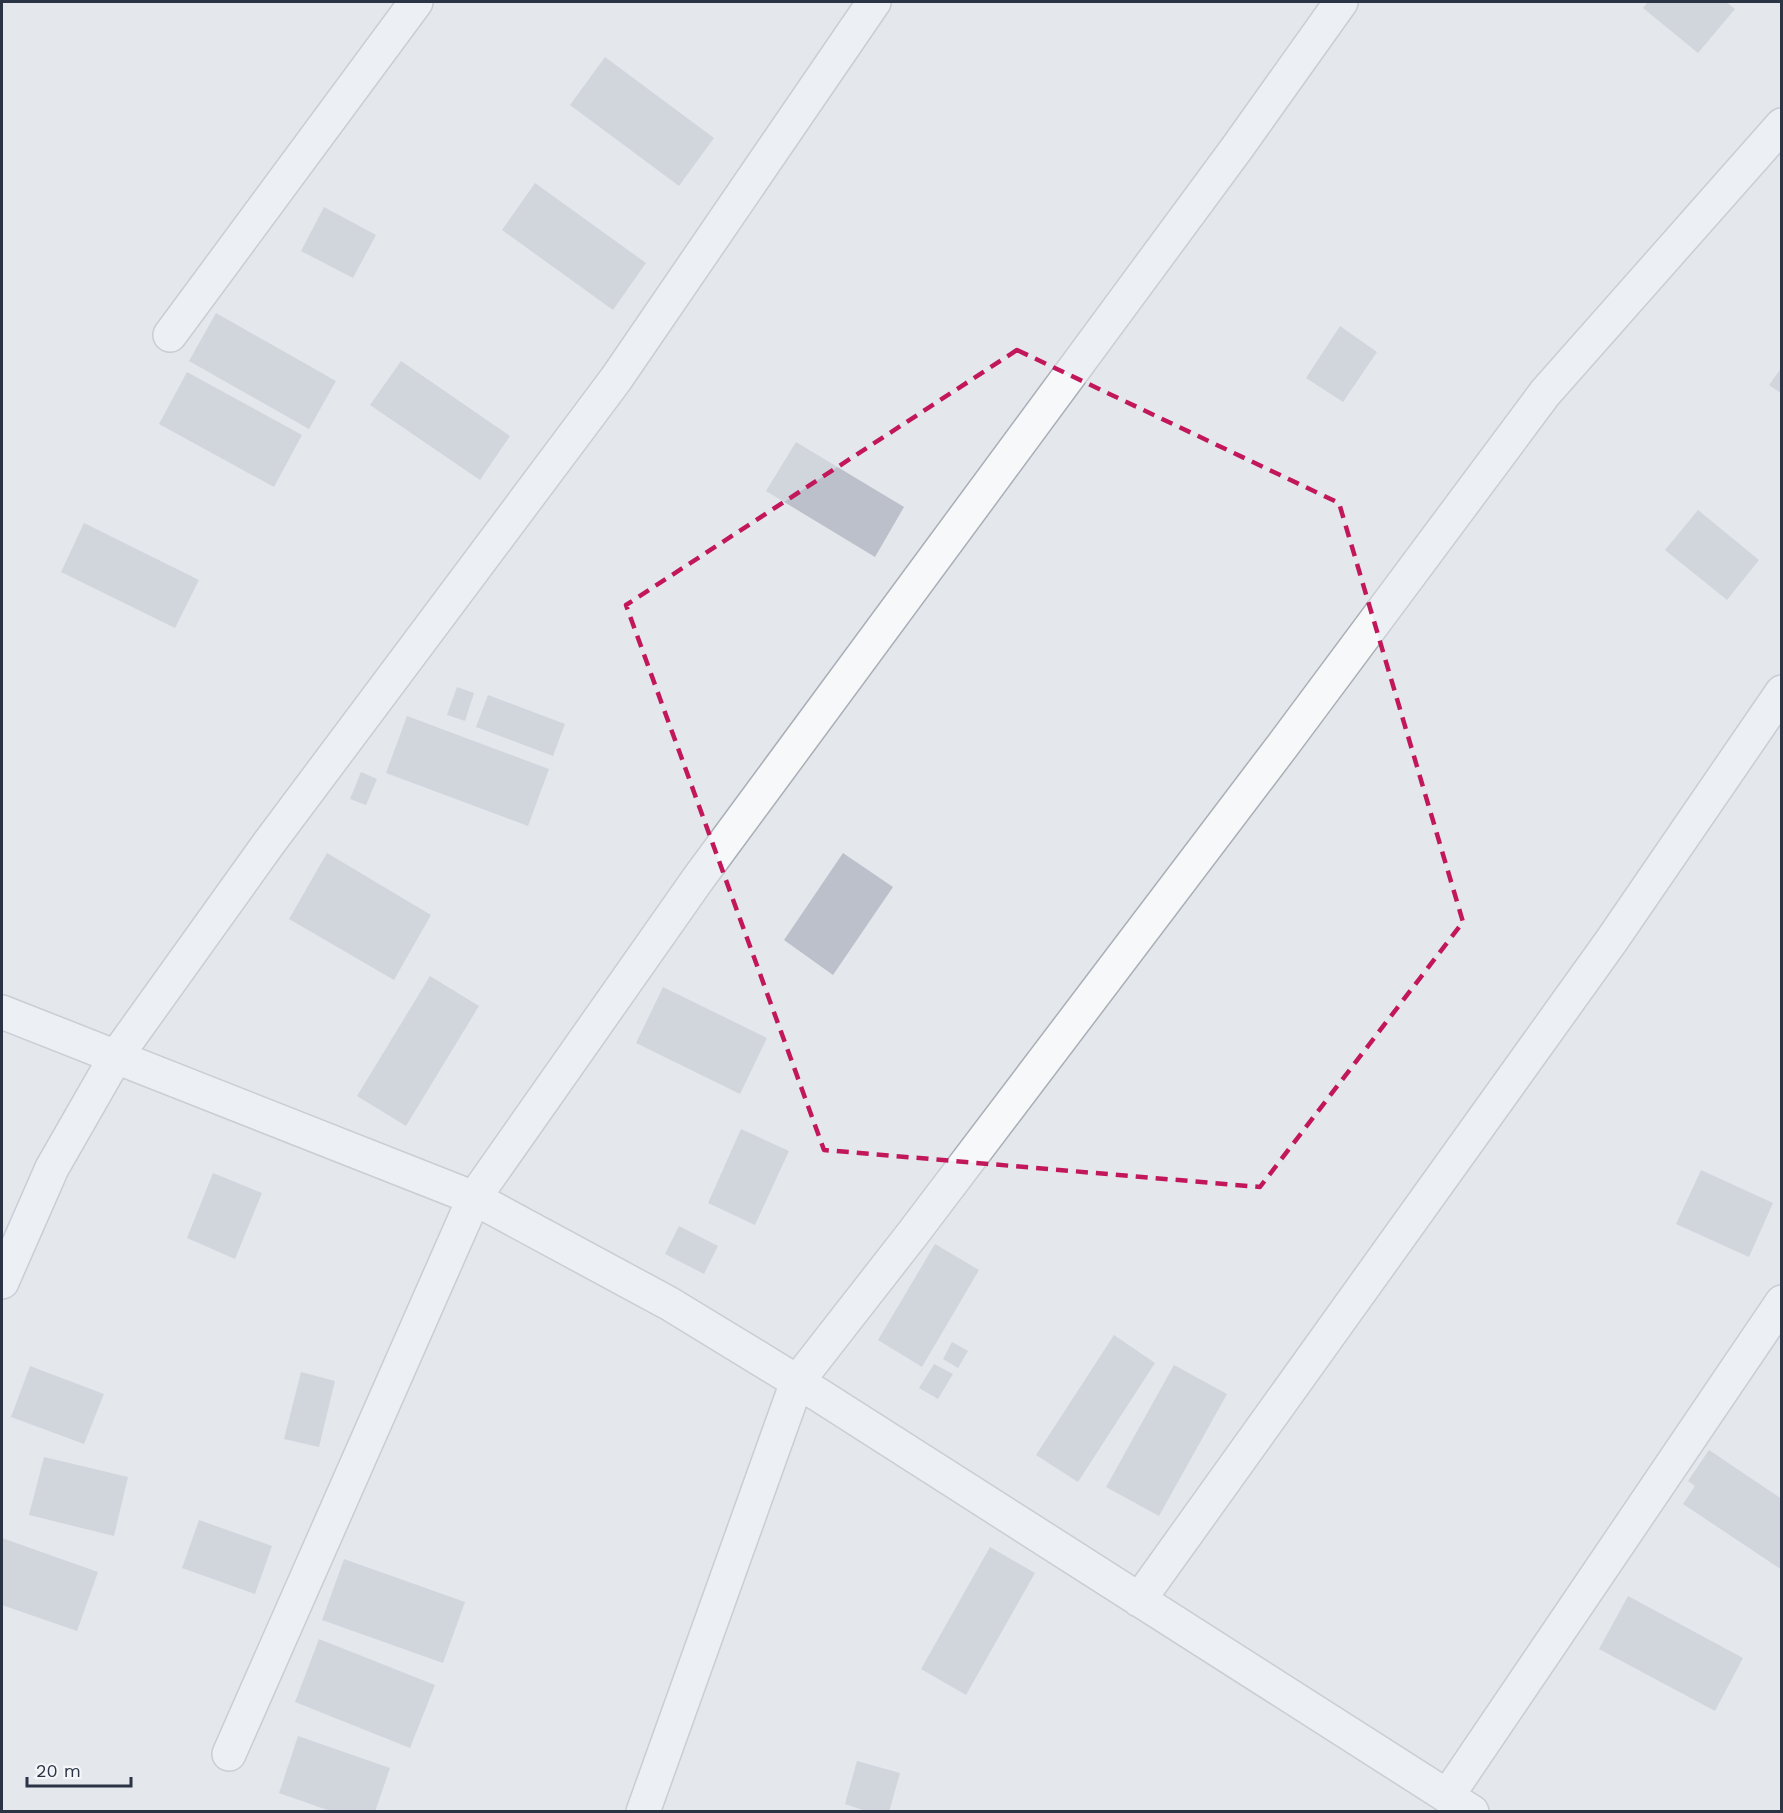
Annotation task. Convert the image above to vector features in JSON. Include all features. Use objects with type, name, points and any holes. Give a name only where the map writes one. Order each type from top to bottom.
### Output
[{"type":"street","points":[[170,335],[416,2]]},
{"type":"street","points":[[2,1282],[52,1168],[115,1058],[269,843],[616,379],[874,2]]},
{"type":"street","points":[[229,1754],[474,1198],[705,870],[1237,148],[1341,2]]},
{"type":"street","points":[[643,1812],[797,1382],[929,1213],[1545,393],[1782,125]]},
{"type":"street","points":[[1139,1599],[1605,950],[1782,692]]},
{"type":"street","points":[[2,1012],[474,1198],[670,1305],[797,1382],[1460,1803],[1782,1302]]},
{"type":"highlighted area","points":[[1017,350],[1339,503],[1463,922],[1260,1187],[824,1150],[626,605]]},
{"type":"building","points":[[1648,2],[1726,2],[1735,9],[1698,53],[1643,8]]},
{"type":"building","points":[[605,57],[714,138],[679,186],[570,105]]},
{"type":"building","points":[[535,183],[646,263],[613,310],[502,230]]},
{"type":"building","points":[[324,207],[376,235],[353,278],[301,251]]},
{"type":"building","points":[[216,313],[336,381],[309,429],[189,361]]},
{"type":"building","points":[[1340,326],[1377,352],[1343,402],[1306,378]]},
{"type":"building","points":[[401,361],[510,436],[480,480],[370,405]]},
{"type":"building","points":[[1782,367],[1782,394],[1769,385]]},
{"type":"building","points":[[187,372],[302,435],[274,487],[159,424]]},
{"type":"building","points":[[796,442],[904,507],[875,557],[766,491]]},
{"type":"building","points":[[1698,510],[1759,560],[1727,600],[1665,550]]},
{"type":"building","points":[[84,523],[199,580],[175,628],[61,572]]},
{"type":"building","points":[[457,687],[474,693],[465,721],[447,715]]},
{"type":"building","points":[[488,695],[565,724],[553,756],[476,727]]},
{"type":"building","points":[[407,716],[549,769],[528,826],[386,773]]},
{"type":"building","points":[[361,772],[377,779],[366,805],[350,799]]},
{"type":"building","points":[[327,853],[431,915],[394,980],[289,919]]},
{"type":"building","points":[[843,853],[893,887],[833,975],[784,940]]},
{"type":"building","points":[[430,976],[479,1006],[406,1126],[357,1096]]},
{"type":"building","points":[[663,987],[767,1038],[740,1094],[636,1043]]},
{"type":"building","points":[[741,1129],[789,1151],[755,1225],[708,1203]]},
{"type":"building","points":[[1701,1170],[1773,1203],[1749,1257],[1676,1224]]},
{"type":"building","points":[[213,1173],[262,1193],[235,1259],[187,1238]]},
{"type":"building","points":[[679,1226],[718,1246],[704,1274],[665,1254]]},
{"type":"building","points":[[935,1244],[979,1270],[922,1367],[878,1340]]},
{"type":"building","points":[[1114,1335],[1155,1363],[1078,1482],[1036,1455]]},
{"type":"building","points":[[952,1342],[968,1351],[958,1368],[943,1359]]},
{"type":"building","points":[[934,1364],[953,1374],[938,1399],[919,1388]]},
{"type":"building","points":[[1174,1365],[1227,1394],[1159,1516],[1106,1487]]},
{"type":"building","points":[[30,1366],[104,1394],[84,1444],[11,1417]]},
{"type":"building","points":[[301,1372],[335,1381],[319,1447],[284,1439]]},
{"type":"building","points":[[1709,1450],[1782,1499],[1782,1570],[1683,1504],[1695,1486],[1688,1481]]},
{"type":"building","points":[[44,1457],[128,1477],[114,1536],[29,1515]]},
{"type":"building","points":[[199,1520],[272,1546],[255,1594],[182,1568]]},
{"type":"building","points":[[2,1538],[98,1572],[77,1631],[2,1605]]},
{"type":"building","points":[[990,1547],[1035,1573],[966,1695],[921,1669]]},
{"type":"building","points":[[344,1559],[465,1602],[443,1663],[322,1620]]},
{"type":"building","points":[[1628,1596],[1743,1658],[1715,1711],[1599,1649]]},
{"type":"building","points":[[319,1639],[435,1685],[410,1748],[295,1702]]},
{"type":"building","points":[[298,1736],[390,1768],[375,1812],[333,1812],[279,1793]]},
{"type":"building","points":[[857,1761],[900,1773],[889,1812],[869,1812],[845,1804]]}]
